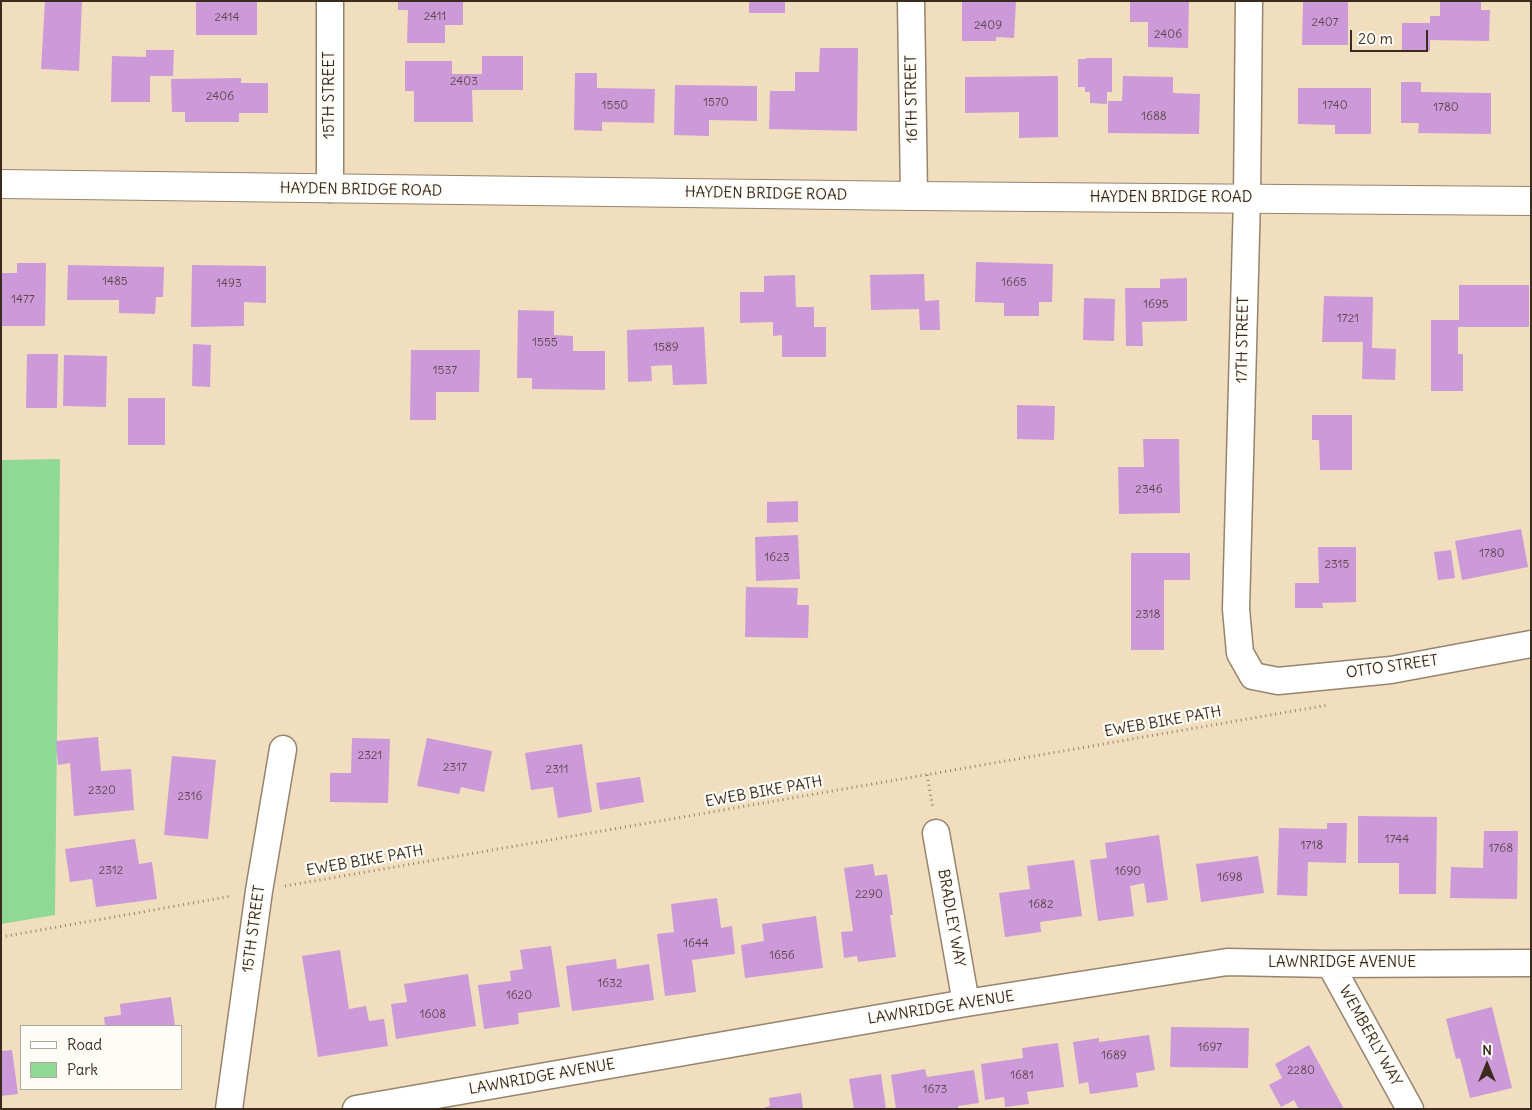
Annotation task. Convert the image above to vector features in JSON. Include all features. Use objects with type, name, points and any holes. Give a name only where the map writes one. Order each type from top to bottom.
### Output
[{"type":"street","name":"15TH STREET","points":[[330,1],[330,189]]},
{"type":"street","name":"16TH STREET","points":[[912,1],[914,196]]},
{"type":"street","name":"17TH STREET","points":[[1249,1],[1247,198],[1236,609],[1240,653],[1253,676]]},
{"type":"street","name":"HAYDEN BRIDGE ROAD","points":[[1,184],[914,196],[1531,201]]},
{"type":"street","name":"OTTO STREET","points":[[1253,676],[1278,681],[1391,670],[1531,644]]},
{"type":"street","name":"15TH STREET","points":[[229,1109],[259,891],[283,749]]},
{"type":"street","name":"BRADLEY WAY","points":[[936,833],[966,1003]]},
{"type":"street","name":"LAWNRIDGE AVENUE","points":[[356,1109],[966,1003],[1227,962],[1330,964],[1531,963]]},
{"type":"street","name":"WEMBERLY WAY","points":[[1330,964],[1410,1109]]},
{"type":"path","name":"EWEB BIKE PATH","points":[[1,937],[1336,703]]},
{"type":"path","points":[[928,775],[936,833]]},
{"type":"green space","points":[[60,459],[55,915],[1,924],[1,460]]},
{"type":"building","points":[[45,1],[82,1],[79,71],[41,69]]},
{"type":"building","points":[[196,1],[257,1],[257,35],[196,35]]},
{"type":"building","points":[[398,1],[463,1],[463,25],[445,25],[445,43],[407,43],[408,10],[398,10]]},
{"type":"building","points":[[749,1],[785,1],[785,13],[749,13]]},
{"type":"building","points":[[962,1],[1016,1],[1014,38],[996,37],[996,41],[962,41]]},
{"type":"building","points":[[1130,1],[1189,1],[1188,48],[1148,47],[1148,22],[1130,22]]},
{"type":"building","points":[[1303,1],[1348,1],[1348,45],[1302,45]]},
{"type":"building","points":[[1440,1],[1481,1],[1481,10],[1490,10],[1489,41],[1430,40],[1430,51],[1402,51],[1402,23],[1430,23],[1430,16],[1440,16]]},
{"type":"building","points":[[820,48],[858,48],[857,131],[769,129],[770,91],[795,91],[795,72],[819,72]]},
{"type":"building","points":[[146,50],[174,50],[173,76],[150,76],[150,102],[111,102],[112,56],[146,57]]},
{"type":"building","points":[[482,56],[523,56],[523,90],[472,90],[473,122],[414,122],[414,91],[405,91],[405,61],[452,61],[452,74],[482,74]]},
{"type":"building","points":[[1112,58],[1112,92],[1107,92],[1107,104],[1090,103],[1090,92],[1085,92],[1085,87],[1078,87],[1078,59]]},
{"type":"building","points":[[575,73],[597,73],[597,88],[655,89],[654,123],[602,122],[602,131],[574,130]]},
{"type":"building","points":[[1058,76],[1058,137],[1019,138],[1019,112],[965,113],[965,77]]},
{"type":"building","points":[[1123,76],[1173,77],[1173,93],[1200,94],[1199,134],[1108,133],[1108,101],[1122,101]]},
{"type":"building","points":[[241,78],[241,83],[268,83],[268,113],[239,113],[239,122],[185,122],[185,112],[172,112],[171,79]]},
{"type":"building","points":[[1401,82],[1421,82],[1421,92],[1491,93],[1491,134],[1418,133],[1419,123],[1401,123]]},
{"type":"building","points":[[675,85],[757,86],[757,121],[709,120],[709,136],[674,135]]},
{"type":"building","points":[[1298,88],[1371,88],[1371,134],[1335,134],[1335,125],[1298,124]]},
{"type":"building","points":[[976,262],[1053,264],[1052,302],[1039,302],[1039,316],[1004,316],[1004,303],[975,302]]},
{"type":"building","points":[[17,263],[46,263],[45,326],[1,326],[1,273],[17,273]]},
{"type":"building","points":[[68,265],[164,267],[163,297],[156,297],[155,314],[119,313],[119,300],[67,300]]},
{"type":"building","points":[[192,265],[266,266],[266,303],[244,302],[244,326],[191,327]]},
{"type":"building","points":[[924,274],[925,301],[939,300],[940,330],[920,330],[919,309],[871,310],[870,275]]},
{"type":"building","points":[[795,275],[796,307],[814,307],[814,327],[826,327],[826,357],[782,357],[782,335],[773,336],[773,322],[740,323],[740,292],[764,292],[764,276]]},
{"type":"building","points":[[1187,278],[1187,321],[1142,322],[1143,346],[1126,346],[1125,288],[1160,288],[1160,279]]},
{"type":"building","points":[[1459,285],[1529,285],[1529,327],[1458,327],[1458,354],[1463,354],[1463,391],[1431,391],[1431,320],[1459,320]]},
{"type":"building","points":[[1324,296],[1373,297],[1372,348],[1396,349],[1395,380],[1362,379],[1363,342],[1322,342]]},
{"type":"building","points":[[1084,298],[1115,299],[1114,341],[1083,340]]},
{"type":"building","points":[[518,310],[554,311],[554,335],[573,336],[573,351],[605,351],[605,390],[532,389],[532,378],[517,378]]},
{"type":"building","points":[[704,327],[707,384],[673,385],[672,365],[651,366],[652,381],[628,382],[627,330]]},
{"type":"building","points":[[193,344],[211,345],[210,387],[192,386]]},
{"type":"building","points":[[411,350],[480,350],[479,392],[436,392],[436,420],[410,420]]},
{"type":"building","points":[[27,354],[58,354],[57,408],[26,408]]},
{"type":"building","points":[[64,355],[107,356],[106,407],[63,406]]},
{"type":"building","points":[[128,398],[165,398],[165,445],[128,445]]},
{"type":"building","points":[[1017,405],[1055,406],[1054,440],[1017,439]]},
{"type":"building","points":[[1312,415],[1352,415],[1352,470],[1320,470],[1319,440],[1312,440]]},
{"type":"building","points":[[1143,439],[1179,439],[1180,513],[1119,514],[1118,467],[1144,467]]},
{"type":"building","points":[[798,501],[798,522],[767,523],[767,502]]},
{"type":"building","points":[[1521,529],[1528,567],[1462,580],[1455,541]]},
{"type":"building","points":[[798,535],[800,579],[756,581],[755,537]]},
{"type":"building","points":[[1318,547],[1356,547],[1356,602],[1322,603],[1323,608],[1295,608],[1295,583],[1319,583]]},
{"type":"building","points":[[1451,550],[1455,578],[1438,580],[1434,552]]},
{"type":"building","points":[[1131,553],[1190,553],[1190,580],[1164,580],[1164,650],[1131,650]]},
{"type":"building","points":[[746,587],[798,588],[797,605],[809,605],[808,638],[745,637]]},
{"type":"building","points":[[98,737],[101,771],[131,769],[134,810],[74,816],[70,763],[58,765],[56,741]]},
{"type":"building","points":[[352,738],[390,739],[388,803],[330,802],[330,773],[351,773]]},
{"type":"building","points":[[427,738],[492,751],[484,792],[461,787],[459,794],[417,786]]},
{"type":"building","points":[[582,744],[592,812],[558,818],[553,787],[531,790],[525,753]]},
{"type":"building","points":[[172,756],[216,760],[208,839],[164,835]]},
{"type":"building","points":[[640,777],[644,802],[600,810],[596,783]]},
{"type":"building","points":[[1358,816],[1437,817],[1436,894],[1399,894],[1399,863],[1358,863]]},
{"type":"building","points":[[1327,823],[1347,823],[1346,863],[1308,862],[1307,896],[1277,895],[1279,828],[1327,829]]},
{"type":"building","points":[[1484,831],[1518,831],[1517,899],[1450,898],[1451,867],[1483,868]]},
{"type":"building","points":[[1159,835],[1168,900],[1147,903],[1144,883],[1130,886],[1134,916],[1098,921],[1090,860],[1107,858],[1105,843]]},
{"type":"building","points":[[135,839],[139,864],[152,862],[157,899],[96,907],[92,879],[70,882],[65,849]]},
{"type":"building","points":[[1258,856],[1264,893],[1201,902],[1196,864]]},
{"type":"building","points":[[1074,860],[1082,916],[1040,922],[1041,932],[1005,937],[999,893],[1030,889],[1027,866]]},
{"type":"building","points":[[873,864],[875,876],[887,874],[893,915],[890,915],[896,957],[858,962],[857,956],[844,958],[841,932],[853,931],[844,868]]},
{"type":"building","points":[[717,898],[721,928],[732,926],[735,954],[692,960],[696,992],[665,996],[657,934],[674,932],[671,904]]},
{"type":"building","points":[[816,916],[823,968],[745,978],[741,945],[764,941],[762,924]]},
{"type":"building","points":[[551,946],[560,1007],[518,1013],[519,1024],[484,1029],[478,985],[511,981],[510,971],[523,969],[520,950]]},
{"type":"building","points":[[340,950],[349,1009],[366,1006],[369,1021],[384,1019],[388,1046],[318,1057],[302,956]]},
{"type":"building","points":[[616,959],[617,969],[649,964],[654,1000],[572,1011],[566,966]]},
{"type":"building","points":[[468,974],[476,1026],[396,1039],[391,1004],[407,1002],[404,984]]},
{"type":"building","points":[[171,997],[175,1025],[105,1025],[104,1017],[121,1015],[120,1004]]},
{"type":"building","points":[[1492,1007],[1512,1088],[1470,1098],[1460,1058],[1456,1059],[1446,1019]]},
{"type":"building","points":[[1171,1027],[1249,1028],[1248,1068],[1170,1067]]},
{"type":"building","points":[[1149,1035],[1155,1070],[1136,1073],[1138,1087],[1090,1094],[1088,1082],[1079,1084],[1073,1042],[1099,1038],[1099,1042]]},
{"type":"building","points":[[1058,1043],[1064,1087],[1027,1092],[1029,1104],[1005,1107],[1004,1097],[985,1100],[981,1064],[1023,1058],[1022,1048]]},
{"type":"building","points":[[1309,1045],[1344,1109],[1299,1109],[1294,1100],[1281,1107],[1269,1085],[1282,1078],[1275,1064]]},
{"type":"building","points":[[12,1050],[18,1094],[1,1096],[1,1051]]},
{"type":"building","points":[[925,1069],[927,1077],[974,1070],[979,1103],[958,1106],[958,1109],[896,1109],[891,1075]]},
{"type":"building","points":[[881,1074],[886,1109],[854,1109],[849,1079]]},
{"type":"building","points":[[801,1093],[803,1109],[760,1109],[770,1106],[769,1098]]}]
